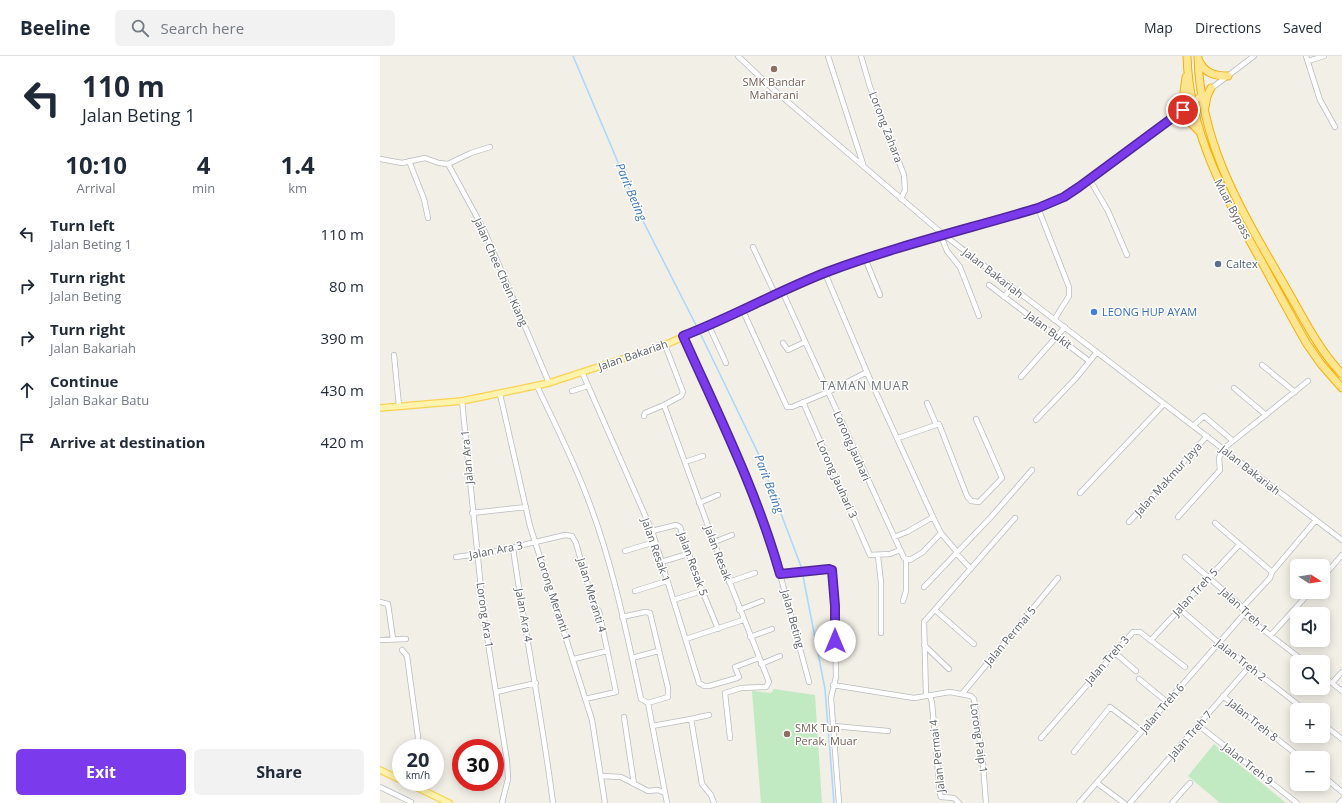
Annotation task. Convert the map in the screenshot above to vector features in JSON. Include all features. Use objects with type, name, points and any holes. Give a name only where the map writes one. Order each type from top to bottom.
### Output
[{"type":"highway","points":[[1198,57],[1203,68],[1210,74],[1228,76]]},
{"type":"highway","name":"Muar Bypass","points":[[1198,57],[1201,96],[1205,114],[1213,146],[1226,179],[1316,340],[1342,374]]},
{"type":"highway","points":[[1187,60],[1183,100],[1173,118],[1190,122],[1200,133]]},
{"type":"highway","name":"Muar Bypass","points":[[1187,60],[1193,102],[1200,133],[1208,157],[1226,198],[1295,322],[1321,364],[1342,388]]},
{"type":"highway","points":[[1205,114],[1205,103],[1211,88]]},
{"type":"main road","points":[[943,235],[1038,208],[1069,194],[1090,180],[1201,96]]},
{"type":"main road","name":"Jalan Bakariah","points":[[380,408],[462,401],[549,383],[665,345],[825,273],[865,258],[943,235]]},
{"type":"main road","points":[[380,770],[392,776]]},
{"type":"main road","points":[[426,791],[449,803]]},
{"type":"street","points":[[738,56],[774,90],[943,235],[947,251],[960,268],[979,316]]},
{"type":"street","points":[[828,56],[863,166]]},
{"type":"street","name":"Lorong Zahara","points":[[861,56],[870,87],[904,175],[905,190],[901,199]]},
{"type":"street","points":[[1201,96],[1254,56]]},
{"type":"street","points":[[1324,56],[1307,58],[1320,100],[1335,127]]},
{"type":"street","points":[[380,159],[399,163],[425,158],[439,163],[448,164],[471,153],[490,147]]},
{"type":"street","points":[[409,161],[425,203],[428,218]]},
{"type":"street","name":"Jalan Chee Chein Kiang","points":[[448,164],[484,230],[549,383]]},
{"type":"street","points":[[1090,180],[1108,211],[1128,255]]},
{"type":"street","points":[[1038,208],[1069,287],[1069,296],[1054,320]]},
{"type":"street","name":"Jalan Bakariah","points":[[943,235],[1342,540]]},
{"type":"street","points":[[753,247],[776,296]]},
{"type":"street","points":[[865,258],[880,295]]},
{"type":"street","points":[[825,273],[867,372],[933,517],[941,533],[971,569]]},
{"type":"street","name":"Jalan Bukit","points":[[989,285],[1090,361]]},
{"type":"street","points":[[1004,297],[1012,288]]},
{"type":"street","name":"Lorong Jauhari","points":[[783,292],[902,556],[906,560]]},
{"type":"street","points":[[743,311],[786,405],[790,407],[828,392],[867,372]]},
{"type":"street","points":[[709,326],[726,363]]},
{"type":"street","points":[[1021,377],[1064,328]]},
{"type":"street","name":"Jalan Beting","points":[[683,336],[757,507],[773,548],[809,682]]},
{"type":"street","points":[[783,343],[788,350],[805,342]]},
{"type":"street","points":[[644,416],[645,413],[681,396],[683,392],[665,345]]},
{"type":"street","points":[[1036,420],[1097,352]]},
{"type":"street","points":[[394,355],[399,406]]},
{"type":"street","points":[[1262,365],[1295,392]]},
{"type":"street","name":"Jalan Resak 1","points":[[582,372],[652,531],[700,683],[704,686],[737,678],[738,676],[735,667],[759,658]]},
{"type":"street","points":[[1178,517],[1220,470],[1219,458],[1223,449],[1308,381]]},
{"type":"street","points":[[537,386],[586,494],[605,551],[641,699],[648,703],[668,697],[669,694],[650,613],[645,612],[622,617]]},
{"type":"street","points":[[572,391],[588,386]]},
{"type":"street","points":[[1234,388],[1266,416]]},
{"type":"street","name":"Lorong Meranti 1","points":[[500,394],[535,542],[574,659],[592,720],[606,803]]},
{"type":"street","name":"Jalan Ara 1","points":[[462,401],[472,513]]},
{"type":"street","name":"Lorong Jauhari 3","points":[[803,402],[870,555],[878,556]]},
{"type":"street","points":[[927,403],[968,499],[974,502],[979,502],[1002,478],[976,419]]},
{"type":"street","points":[[1080,493],[1164,404]]},
{"type":"street","name":"Jalan Resak","points":[[664,405],[739,610],[769,682],[768,686],[740,688],[725,693],[730,738]]},
{"type":"street","points":[[1192,426],[1204,416],[1233,441]]},
{"type":"street","points":[[898,438],[937,424]]},
{"type":"street","name":"Jalan Makmur Jaya","points":[[1129,522],[1207,436]]},
{"type":"street","points":[[685,462],[703,456]]},
{"type":"street","points":[[924,587],[991,517],[1032,470]]},
{"type":"street","points":[[699,503],[718,495]]},
{"type":"street","points":[[472,513],[526,507]]},
{"type":"street","name":"Lorong Ara 1","points":[[472,513],[484,618],[507,761],[508,779],[502,803]]},
{"type":"street","points":[[894,537],[907,532],[933,517]]},
{"type":"street","points":[[928,695],[924,645],[924,622],[1014,518]]},
{"type":"street","points":[[1242,608],[1270,578],[1272,572],[1316,520]]},
{"type":"street","points":[[1215,523],[1272,572]]},
{"type":"street","name":"Jalan Resak 5","points":[[652,531],[679,526],[688,554],[718,629]]},
{"type":"street","points":[[903,601],[906,591],[906,560],[923,552],[941,533]]},
{"type":"street","name":"Jalan Meranti 4","points":[[535,542],[565,535],[572,536],[594,607],[599,612],[616,692],[585,699]]},
{"type":"street","points":[[714,542],[732,535]]},
{"type":"street","name":"Jalan Ara 3","points":[[456,557],[477,555],[535,542]]},
{"type":"street","points":[[625,551],[655,542]]},
{"type":"street","name":"Jalan Treh 5","points":[[1151,640],[1239,545]]},
{"type":"street","name":"Jalan Ara 4","points":[[513,548],[524,620],[536,683],[553,803]]},
{"type":"street","points":[[881,633],[881,580],[878,556],[892,554],[900,550]]},
{"type":"street","points":[[662,562],[688,554]]},
{"type":"street","points":[[1330,569],[1342,555]]},
{"type":"street","name":"Jalan Treh 1","points":[[1184,557],[1242,608],[1245,613],[1296,655]]},
{"type":"street","points":[[780,574],[829,569],[832,570],[835,606],[836,677],[831,698],[839,803]]},
{"type":"street","points":[[729,582],[755,572]]},
{"type":"street","name":"Jalan Permai 5","points":[[962,694],[1058,578]]},
{"type":"street","points":[[635,591],[667,581]]},
{"type":"street","points":[[673,600],[702,590]]},
{"type":"street","points":[[1271,635],[1304,599]]},
{"type":"street","points":[[739,610],[762,601]]},
{"type":"street","points":[[380,602],[388,604],[393,639]]},
{"type":"street","name":"Jalan Treh 2","points":[[1180,609],[1219,643],[1296,703]]},
{"type":"street","points":[[935,610],[974,644]]},
{"type":"street","name":"Jalan Treh 6","points":[[1079,803],[1245,613]]},
{"type":"street","points":[[686,640],[744,620]]},
{"type":"street","points":[[750,637],[772,629]]},
{"type":"street","name":"Jalan Treh 3","points":[[1041,738],[1114,652],[1133,632],[1140,632],[1185,667]]},
{"type":"street","points":[[380,640],[406,639]]},
{"type":"street","points":[[924,645],[949,669]]},
{"type":"street","points":[[402,650],[408,656],[418,739]]},
{"type":"street","points":[[574,659],[608,651]]},
{"type":"street","points":[[632,658],[658,651]]},
{"type":"street","points":[[1114,652],[1136,671]]},
{"type":"street","points":[[761,664],[780,656]]},
{"type":"street","name":"Jalan Treh 7","points":[[1130,803],[1249,667]]},
{"type":"street","points":[[1342,672],[1332,684],[1342,691]]},
{"type":"street","points":[[1139,679],[1167,702]]},
{"type":"street","points":[[496,692],[536,683]]},
{"type":"street","name":"Lorong Paip 1","points":[[833,685],[908,698],[919,698],[928,695],[950,692],[972,696],[974,699],[982,757],[986,803]]},
{"type":"street","name":"Jalan Permai 4","points":[[928,695],[932,703],[940,794],[942,797],[954,798],[959,803]]},
{"type":"street","name":"Jalan Treh 8","points":[[1223,696],[1292,751]]},
{"type":"street","points":[[648,703],[667,803]]},
{"type":"street","points":[[1074,752],[1110,707],[1142,731]]},
{"type":"street","points":[[652,726],[709,714]]},
{"type":"street","points":[[624,717],[634,784]]},
{"type":"street","points":[[691,719],[702,784],[712,795],[714,803]]},
{"type":"street","name":"Jalan Treh 9","points":[[1198,725],[1297,803]]},
{"type":"street","points":[[834,726],[888,731]]},
{"type":"street","points":[[1330,730],[1342,739]]},
{"type":"street","points":[[601,776],[621,777],[650,791],[658,790],[665,793]]},
{"type":"street","points":[[1330,782],[1342,792]]},
{"type":"street","points":[[1097,783],[1124,803]]},
{"type":"street","points":[[1172,803],[1190,783]]},
{"type":"street","points":[[380,787],[411,802]]},
{"type":"street","points":[[1339,803],[1342,800]]},
{"type":"green space","name":"SMK Tun Perak, Muar","points":[[774,689],[815,695],[822,803],[761,803],[752,691],[771,693]]},
{"type":"green space","points":[[1214,744],[1286,803],[1220,803],[1188,776]]},
{"type":"waterway","name":"Parit Beting","points":[[573,56],[642,219],[696,325]]},
{"type":"waterway","name":"Parit Beting","points":[[701,335],[758,453],[802,569]]},
{"type":"waterway","name":"Parit Beting","points":[[803,576],[825,689],[834,803]]},
{"type":"place","name":"SMK Bandar Maharani","points":[[774,69]]},
{"type":"place","name":"Caltex","points":[[1218,264]]},
{"type":"place","name":"LEONG HUP AYAM","points":[[1094,312]]},
{"type":"place","name":"SMK Tun Perak, Muar","points":[[787,734]]},
{"type":"district","name":"TAMAN MUAR","points":[[865,386]]},
{"type":"route","points":[[835,641],[835,606],[832,570],[829,569],[780,574],[773,548],[735,453],[683,336],[714,324],[825,273],[865,258],[1038,208],[1064,197],[1183,110]]}]
